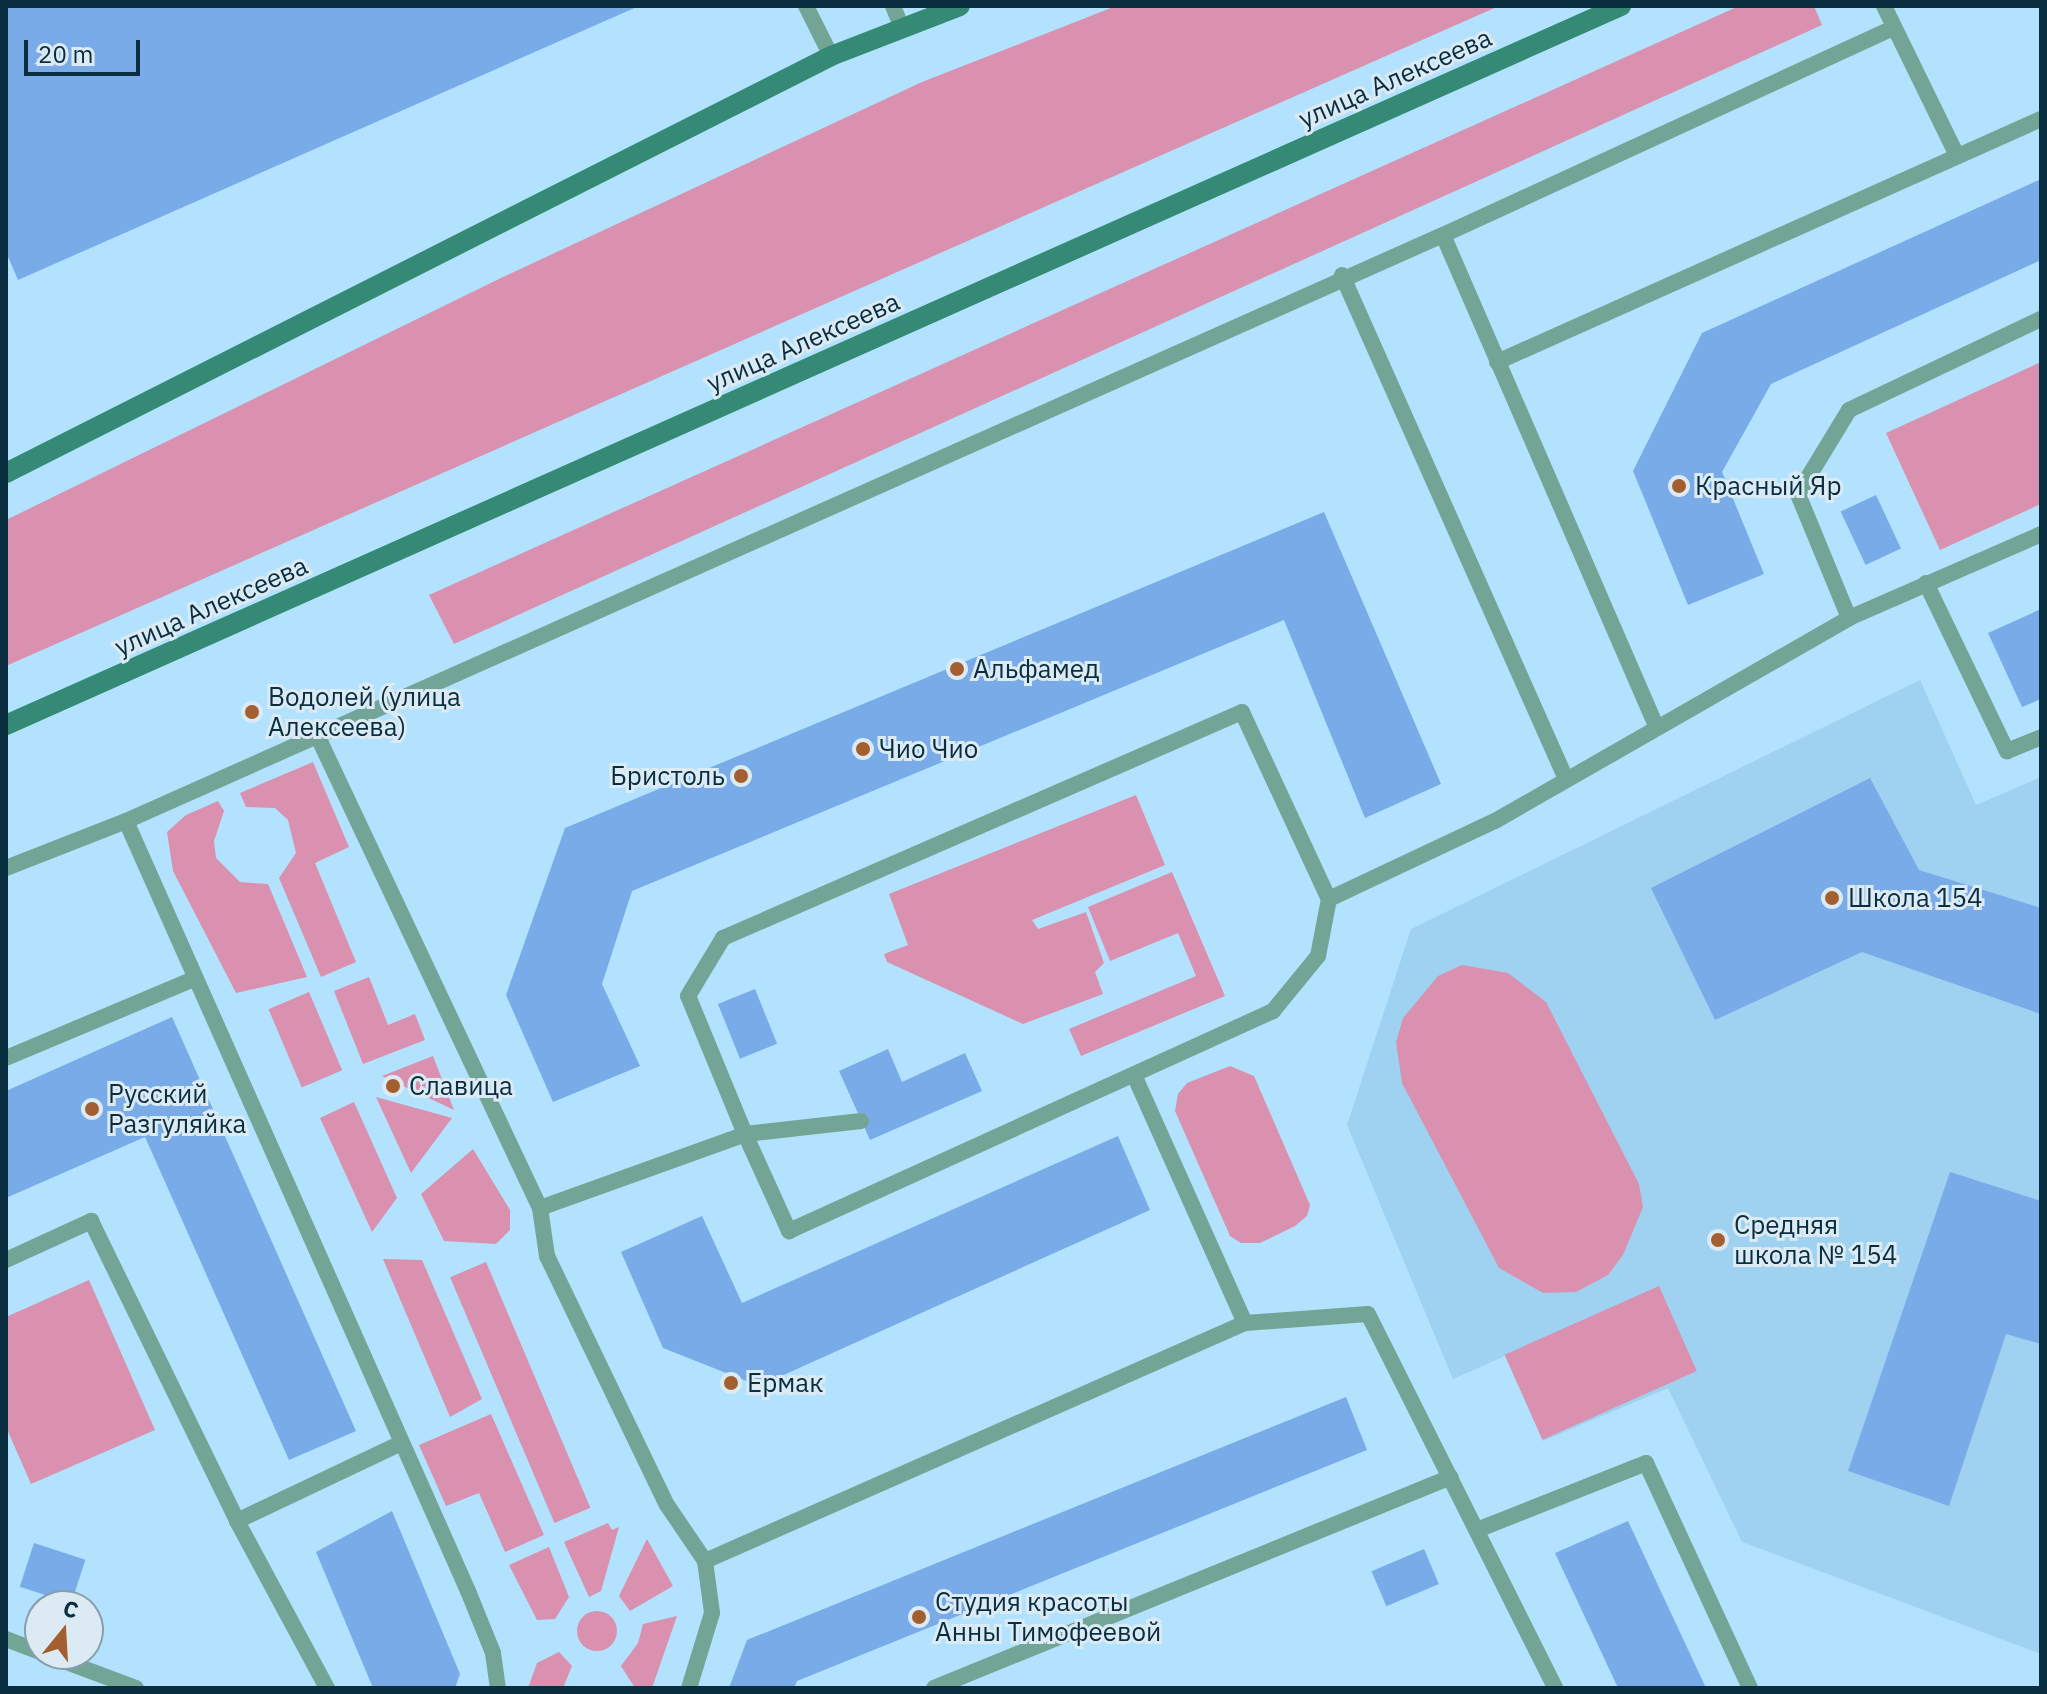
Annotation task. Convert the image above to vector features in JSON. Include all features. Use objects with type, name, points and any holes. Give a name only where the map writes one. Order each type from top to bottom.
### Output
[{"type":"street","points":[[6,473],[831,56],[960,6]]},
{"type":"street","name":"улица Алексеева","points":[[6,725],[1621,6]]},
{"type":"lane","points":[[806,6],[831,56]]},
{"type":"lane","points":[[893,6],[902,28]]},
{"type":"lane","points":[[1884,6],[1957,156]]},
{"type":"lane","points":[[6,868],[126,821],[1342,275],[1443,235],[1894,28]]},
{"type":"lane","points":[[1497,362],[2041,119]]},
{"type":"lane","points":[[1443,235],[1657,728]]},
{"type":"lane","points":[[1342,275],[1566,779]]},
{"type":"lane","points":[[1849,618],[1798,494],[1849,410],[2041,319]]},
{"type":"lane","points":[[1329,899],[1495,821],[1849,618],[2041,534]]},
{"type":"lane","points":[[1926,583],[2007,751],[2041,737]]},
{"type":"lane","points":[[1242,712],[1329,899],[1318,956],[1273,1011],[789,1231],[688,996],[723,938],[1242,712]]},
{"type":"lane","points":[[317,735],[540,1208],[547,1256],[667,1505],[705,1561],[712,1613],[689,1688]]},
{"type":"lane","points":[[126,821],[493,1653],[498,1688]]},
{"type":"lane","points":[[6,1058],[194,979]]},
{"type":"lane","points":[[1134,1075],[1245,1323]]},
{"type":"lane","points":[[540,1208],[745,1134],[861,1121]]},
{"type":"lane","points":[[6,1260],[91,1221],[237,1521],[327,1688]]},
{"type":"lane","points":[[705,1561],[1245,1323],[1368,1314],[1555,1688]]},
{"type":"lane","points":[[237,1521],[399,1444]]},
{"type":"lane","points":[[1477,1530],[1646,1463],[1750,1688]]},
{"type":"lane","points":[[934,1688],[1451,1477]]},
{"type":"lane","points":[[88,1670],[136,1688]]},
{"type":"shaded area","points":[[1116,6],[1499,6],[6,666],[6,520],[503,277],[922,82]]},
{"type":"shaded area","points":[[1739,6],[1814,6],[1822,25],[454,644],[429,595]]},
{"type":"shaded area","points":[[2041,362],[2041,504],[1940,550],[1886,433]]},
{"type":"shaded area","name":"Средняя школа № 154","points":[[1920,680],[1976,805],[2041,777],[2041,1654],[1742,1542],[1668,1388],[1543,1441],[1505,1356],[1453,1379],[1347,1125],[1411,929]]},
{"type":"shaded area","points":[[313,762],[349,847],[315,863],[356,962],[321,977],[279,878],[296,853],[288,820],[275,808],[246,807],[240,793]]},
{"type":"shaded area","points":[[1136,795],[1165,865],[1032,920],[1038,929],[1086,912],[1104,963],[1095,972],[1103,994],[1023,1024],[887,962],[884,954],[908,945],[889,894]]},
{"type":"shaded area","points":[[218,801],[224,811],[214,841],[216,858],[240,882],[268,884],[307,977],[236,993],[173,871],[167,832],[186,815]]},
{"type":"shaded area","points":[[1172,872],[1225,996],[1081,1056],[1069,1029],[1196,976],[1178,933],[1110,961],[1088,907]]},
{"type":"shaded area","points":[[1462,965],[1508,973],[1546,1002],[1639,1184],[1643,1207],[1623,1255],[1608,1275],[1576,1292],[1543,1293],[1499,1268],[1402,1083],[1396,1042],[1403,1018],[1438,976]]},
{"type":"shaded area","points":[[369,977],[388,1025],[415,1014],[425,1040],[363,1064],[334,991]]},
{"type":"shaded area","points":[[309,992],[342,1070],[302,1087],[268,1009]]},
{"type":"shaded area","points":[[433,1056],[454,1110],[382,1076]]},
{"type":"shaded area","points":[[1230,1066],[1254,1076],[1310,1205],[1307,1216],[1295,1226],[1260,1243],[1241,1243],[1230,1236],[1175,1111],[1178,1094],[1187,1083]]},
{"type":"shaded area","points":[[376,1097],[452,1118],[411,1173]]},
{"type":"shaded area","points":[[354,1102],[397,1198],[372,1232],[320,1118]]},
{"type":"shaded area","points":[[473,1149],[510,1210],[510,1230],[496,1244],[444,1241],[421,1194]]},
{"type":"shaded area","points":[[383,1259],[422,1260],[482,1399],[450,1417]]},
{"type":"shaded area","points":[[486,1262],[590,1508],[554,1523],[450,1277]]},
{"type":"shaded area","points":[[89,1280],[155,1430],[31,1484],[6,1427],[6,1317]]},
{"type":"shaded area","points":[[1659,1286],[1697,1371],[1542,1440],[1505,1355]]},
{"type":"shaded area","points":[[491,1414],[544,1535],[505,1552],[479,1493],[446,1506],[419,1445]]},
{"type":"shaded area","points":[[608,1523],[612,1530],[619,1527],[601,1591],[589,1597],[564,1542]]},
{"type":"shaded area","points":[[647,1539],[673,1586],[630,1611],[619,1596]]},
{"type":"shaded area","points":[[549,1547],[569,1597],[555,1619],[537,1620],[509,1565]]},
{"type":"shaded area","points":[[597,1611],[611,1617],[617,1631],[611,1645],[597,1651],[583,1645],[577,1631],[583,1617]]},
{"type":"shaded area","points":[[677,1616],[652,1688],[635,1688],[621,1666],[638,1643],[643,1624]]},
{"type":"shaded area","points":[[559,1652],[572,1666],[563,1688],[528,1688],[537,1663]]},
{"type":"building","points":[[6,6],[639,6],[18,280],[6,252]]},
{"type":"building","points":[[2041,179],[2041,260],[1771,384],[1722,472],[1764,574],[1688,605],[1633,471],[1702,333]]},
{"type":"building","points":[[1876,495],[1901,548],[1866,565],[1841,511]]},
{"type":"building","points":[[1324,512],[1441,784],[1365,818],[1284,620],[632,891],[602,984],[640,1066],[553,1102],[506,995],[565,828]]},
{"type":"building","points":[[2041,609],[2041,699],[2022,707],[1988,633]]},
{"type":"building","name":"Школа 154","points":[[1870,778],[1919,870],[2041,908],[2041,1014],[1862,952],[1715,1020],[1651,888]]},
{"type":"building","points":[[755,989],[777,1044],[740,1059],[718,1004]]},
{"type":"building","points":[[172,1017],[356,1431],[289,1460],[145,1137],[6,1198],[6,1091]]},
{"type":"building","points":[[888,1049],[902,1082],[965,1053],[982,1091],[870,1140],[839,1071]]},
{"type":"building","points":[[1118,1136],[1150,1210],[759,1386],[663,1348],[621,1252],[702,1216],[742,1303]]},
{"type":"building","points":[[1950,1172],[2041,1201],[2041,1344],[2006,1334],[1949,1506],[1848,1471]]},
{"type":"building","points":[[1346,1397],[1367,1450],[797,1681],[794,1688],[729,1688],[747,1640]]},
{"type":"building","points":[[392,1511],[460,1674],[455,1688],[373,1688],[316,1552]]},
{"type":"building","points":[[1628,1521],[1706,1688],[1618,1688],[1555,1553]]},
{"type":"building","points":[[34,1543],[85,1560],[76,1590],[30,1590],[20,1587]]},
{"type":"building","points":[[1424,1549],[1439,1584],[1386,1606],[1372,1571]]},
{"type":"place","name":"Красный Яр","points":[[1679,486]]},
{"type":"place","name":"Альфамед","points":[[957,669]]},
{"type":"place","name":"Водолей (улица Алексеева)","points":[[252,712]]},
{"type":"place","name":"Чио Чио","points":[[863,749]]},
{"type":"place","name":"Бристоль","points":[[741,776]]},
{"type":"place","name":"Школа 154","points":[[1832,898]]},
{"type":"place","name":"Славица","points":[[393,1086]]},
{"type":"place","name":"Русский Разгуляйка","points":[[92,1109]]},
{"type":"place","name":"Средняя школа № 154","points":[[1718,1240]]},
{"type":"place","name":"Ермак","points":[[731,1383]]},
{"type":"place","name":"Студия красоты Анны Тимофеевой","points":[[919,1617]]}]
